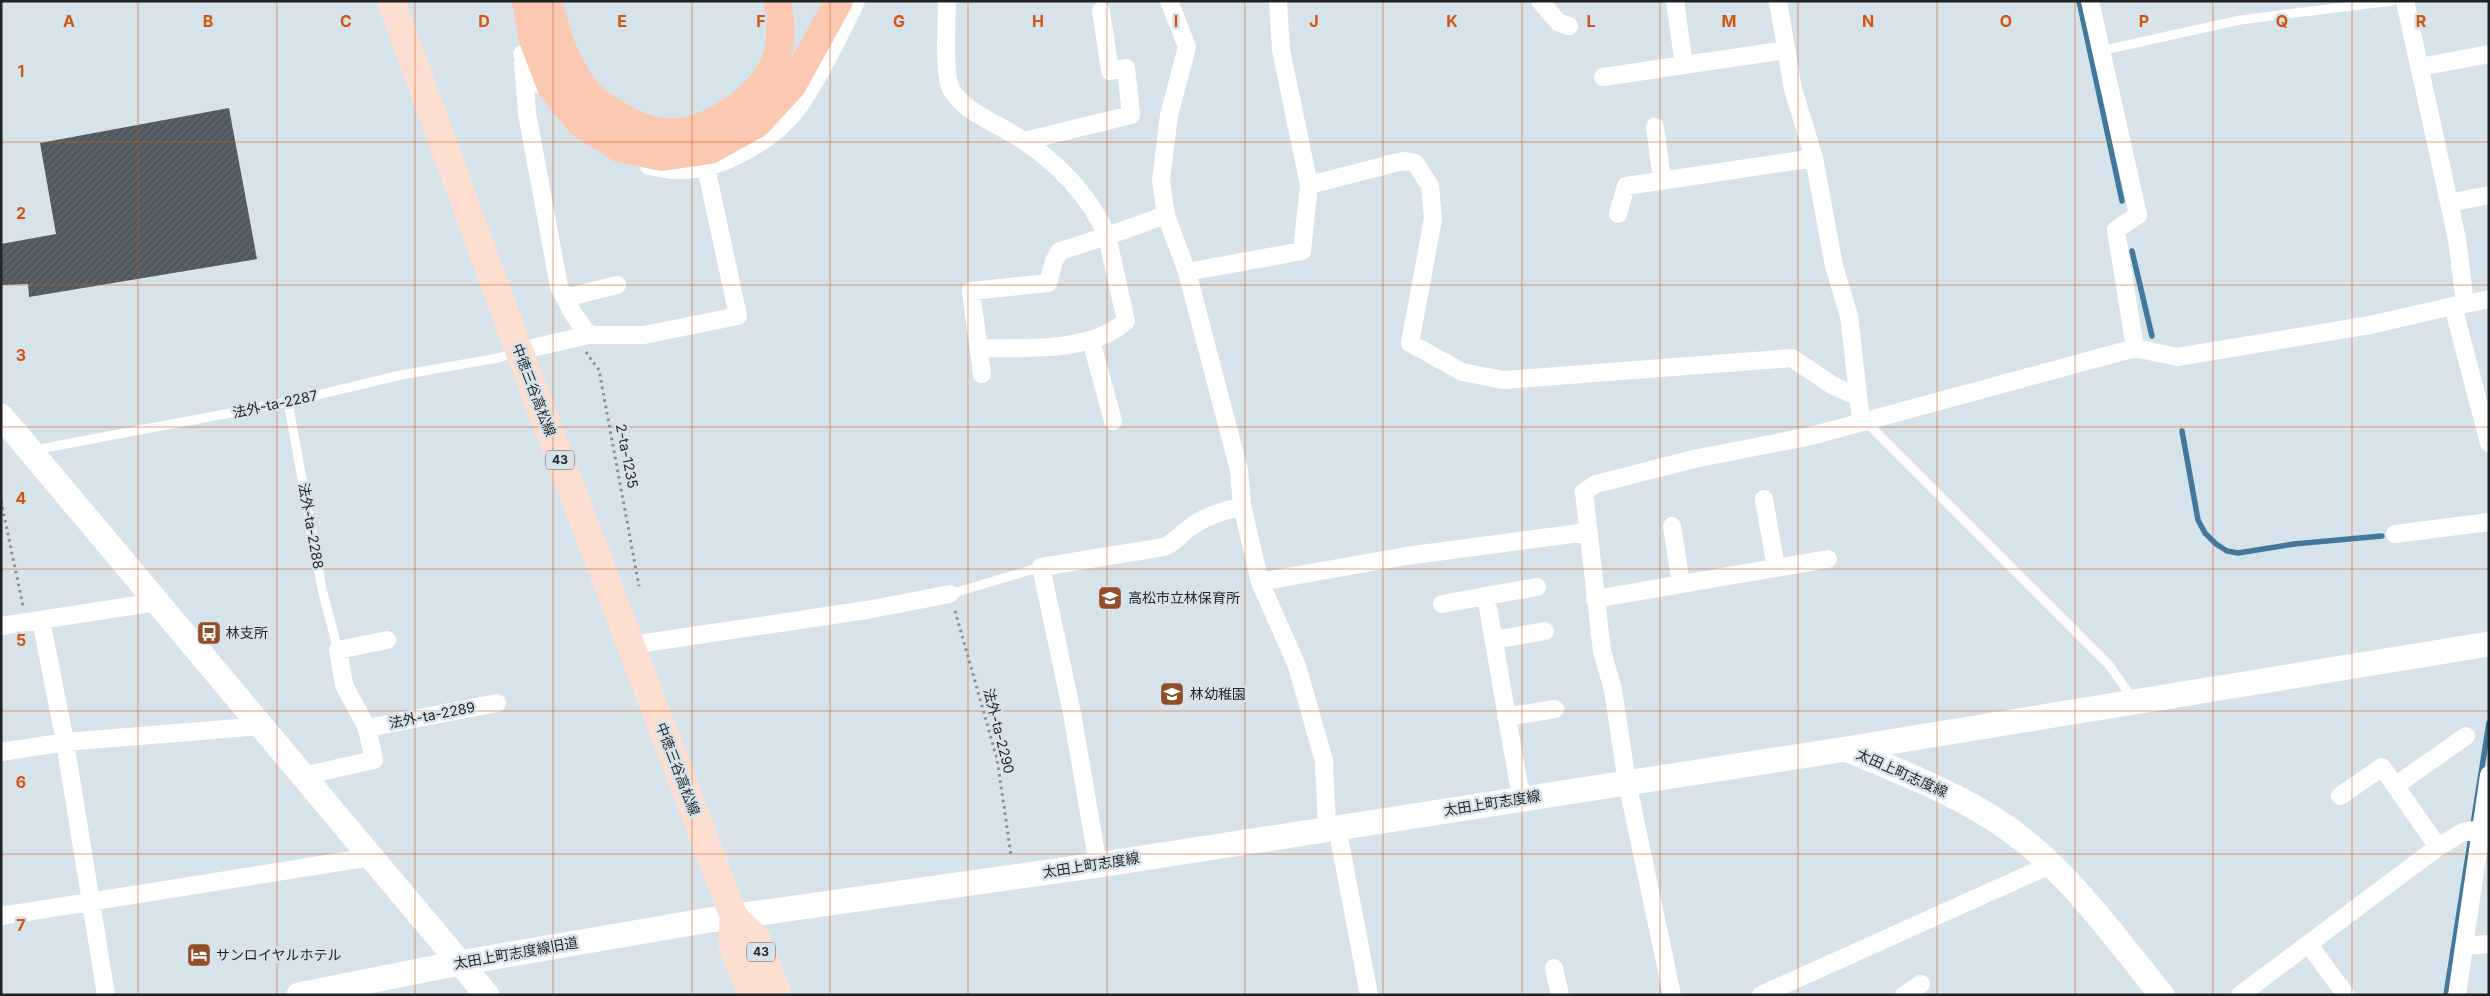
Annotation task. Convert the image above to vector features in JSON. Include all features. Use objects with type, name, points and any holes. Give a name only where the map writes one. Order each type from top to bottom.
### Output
[{"type":"highway","points":[[526,1],[533,40],[551,87],[580,123],[619,148],[662,157],[710,150],[758,124],[792,86],[839,1]]},
{"type":"highway","points":[[548,1],[556,31],[571,68],[592,98],[626,121],[666,132],[706,125],[744,104],[773,68],[781,35],[777,1]]},
{"type":"main road","name":"中徳三谷高松線","points":[[391,1],[519,351],[734,917],[756,939],[778,995]]},
{"type":"main road","name":"中徳三谷高松線","points":[[734,917],[732,944],[752,995]]},
{"type":"street","points":[[514,1],[522,54],[527,113],[559,287],[582,336]]},
{"type":"street","points":[[522,54],[536,83],[562,119],[586,140],[608,154],[637,164],[676,170],[706,167],[742,154],[775,131],[801,103],[836,42],[856,1]]},
{"type":"street","points":[[947,1],[947,60],[951,88],[965,104],[1024,141],[1060,168],[1100,220],[1107,236],[1126,321],[1119,327],[1091,340],[1050,347],[978,348]]},
{"type":"street","points":[[1169,1],[1187,47],[1169,115],[1161,180],[1166,215],[1187,272],[1239,470],[1242,506],[1260,582],[1297,666],[1324,762],[1332,828],[1369,995]]},
{"type":"street","points":[[1187,272],[1302,250],[1309,185],[1281,50],[1278,1]]},
{"type":"street","points":[[1540,1],[1558,22],[1569,26]]},
{"type":"street","points":[[1675,1],[1684,65]]},
{"type":"street","points":[[1778,1],[1794,89],[1814,158],[1834,266],[1849,316],[1858,396],[1863,421]]},
{"type":"street","points":[[2090,1],[2138,215],[2116,230],[2135,348]]},
{"type":"street","points":[[2405,1],[2457,239],[2459,305],[2489,443]]},
{"type":"street","points":[[1024,141],[1131,115],[1126,68],[1110,71],[1101,11]]},
{"type":"street","points":[[1603,77],[1786,50]]},
{"type":"street","points":[[2420,67],[2489,54]]},
{"type":"street","points":[[1655,127],[1662,180]]},
{"type":"street","points":[[1618,214],[1626,186],[1814,158]]},
{"type":"street","points":[[1309,185],[1402,161],[1415,163],[1430,186],[1433,219],[1410,343],[1462,372],[1503,380],[1792,358],[1832,384],[1858,396]]},
{"type":"street","points":[[519,351],[582,336],[644,335],[738,316],[706,167]]},
{"type":"street","points":[[2449,203],[2489,195]]},
{"type":"street","points":[[982,374],[971,291],[1048,283],[1054,261],[1060,251],[1166,215]]},
{"type":"street","points":[[565,298],[617,285]]},
{"type":"street","points":[[1672,995],[1627,782],[1612,690],[1602,651],[1587,532],[1584,492],[1596,484],[1694,459],[1811,436],[2135,348],[2177,357],[2370,325],[2489,299]]},
{"type":"street","points":[[1091,340],[1113,421]]},
{"type":"street","points":[[1,416],[487,995]]},
{"type":"street","points":[[1764,499],[1776,568]]},
{"type":"street","points":[[1098,865],[1072,713],[1041,566],[1164,547],[1174,543],[1187,530],[1205,518],[1242,506]]},
{"type":"street","points":[[2395,534],[2489,522]]},
{"type":"street","points":[[1672,526],[1681,584]]},
{"type":"street","points":[[1260,582],[1406,556],[1587,532]]},
{"type":"street","points":[[1595,599],[1828,559]]},
{"type":"street","points":[[1442,604],[1537,587]]},
{"type":"street","points":[[631,645],[867,610],[950,594]]},
{"type":"street","points":[[1486,596],[1521,798]]},
{"type":"street","points":[[1,626],[157,602]]},
{"type":"street","points":[[34,621],[65,742],[106,995]]},
{"type":"street","points":[[1494,640],[1545,631]]},
{"type":"street","points":[[302,776],[374,760],[367,728],[344,685],[338,650],[387,640]]},
{"type":"street","points":[[1846,749],[2489,644]]},
{"type":"street","name":"法外-ta-2289","points":[[367,728],[497,703]]},
{"type":"street","points":[[1506,717],[1555,709]]},
{"type":"street","points":[[1,752],[65,742],[261,726]]},
{"type":"street","points":[[2395,786],[2466,736]]},
{"type":"street","name":"太田上町志度線","points":[[734,917],[1098,865],[1846,749],[1965,802],[2010,831],[2050,864],[2162,995]]},
{"type":"street","points":[[2340,796],[2382,767],[2438,848]]},
{"type":"street","points":[[2457,995],[2489,775]]},
{"type":"street","points":[[2240,995],[2438,848],[2463,832],[2481,829]]},
{"type":"street","points":[[1,916],[91,900],[370,857]]},
{"type":"street","points":[[1761,995],[2050,864]]},
{"type":"street","name":"太田上町志度線旧道","points":[[299,995],[459,963],[734,917]]},
{"type":"street","points":[[2464,946],[2489,944]]},
{"type":"street","points":[[2309,945],[2346,995]]},
{"type":"street","points":[[1554,968],[1560,995]]},
{"type":"street","points":[[1904,995],[1921,984]]},
{"type":"lane","points":[[2100,51],[2240,20],[2392,1]]},
{"type":"lane","name":"法外-ta-2287","points":[[30,450],[288,402],[401,375],[498,358],[519,351]]},
{"type":"lane","name":"法外-ta-2288","points":[[288,402],[322,589],[338,650]]},
{"type":"lane","points":[[1863,421],[2109,665],[2134,702]]},
{"type":"lane","points":[[950,594],[1041,566]]},
{"type":"path","name":"2-ta-1235","points":[[582,336],[599,370],[639,586]]},
{"type":"path","points":[[1,501],[34,621]]},
{"type":"path","name":"法外-ta-2290","points":[[950,594],[997,759],[1014,877]]},
{"type":"building","points":[[229,108],[257,259],[29,297],[28,284],[1,285],[1,244],[56,234],[40,143]]},
{"type":"waterway","points":[[2079,1],[2122,201]]},
{"type":"waterway","points":[[2132,251],[2152,336]]},
{"type":"waterway","points":[[2182,431],[2198,520],[2205,533],[2216,544],[2227,551],[2238,553],[2294,544],[2382,536]]},
{"type":"waterway","points":[[2446,995],[2489,723]]},
{"type":"place","name":"高松市立林保育所","points":[[1110,598]]},
{"type":"place","name":"林支所","points":[[209,633]]},
{"type":"place","name":"林幼稚園","points":[[1172,694]]},
{"type":"place","name":"サンロイヤルホテル","points":[[199,955]]}]
